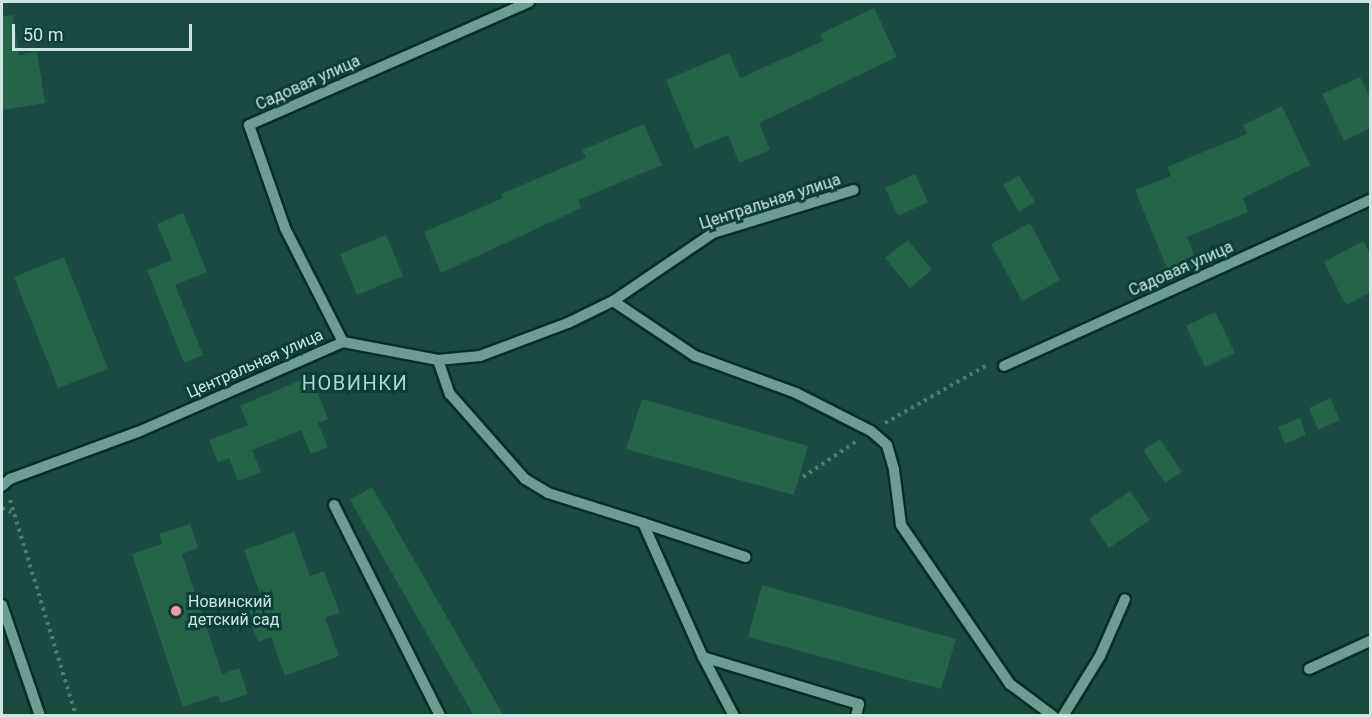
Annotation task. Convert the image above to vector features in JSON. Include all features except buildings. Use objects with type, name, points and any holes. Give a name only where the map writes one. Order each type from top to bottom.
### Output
[{"type":"street","name":"Садовая улица","points":[[343,342],[285,228],[249,125],[529,2]]},
{"type":"street","name":"Центральная улица","points":[[4,481],[138,432],[343,342],[438,360],[480,356],[568,323],[613,301],[713,233],[854,190]]},
{"type":"street","name":"Садовая улица","points":[[1004,366],[1371,200]]},
{"type":"street","points":[[613,301],[695,356],[796,393],[871,431],[887,444],[901,525],[1010,684],[1053,716]]},
{"type":"street","points":[[438,360],[450,394],[525,479],[548,494],[745,557]]},
{"type":"street","points":[[334,505],[440,716]]},
{"type":"street","points":[[643,523],[703,657],[734,716]]},
{"type":"street","points":[[1063,716],[1100,656],[1125,598]]},
{"type":"street","points":[[2,605],[40,716]]},
{"type":"street","points":[[1309,669],[1371,641]]},
{"type":"street","points":[[703,657],[859,704],[856,716]]},
{"type":"path","points":[[803,477],[871,431],[995,361],[1004,366]]},
{"type":"path","points":[[4,481],[11,512],[76,716]]},
{"type":"path","points":[[2,508],[11,512]]},
{"type":"place","name":"Новинский детский сад","points":[[176,611]]},
{"type":"district","name":"НОВИНКИ","points":[[355,383]]}]
